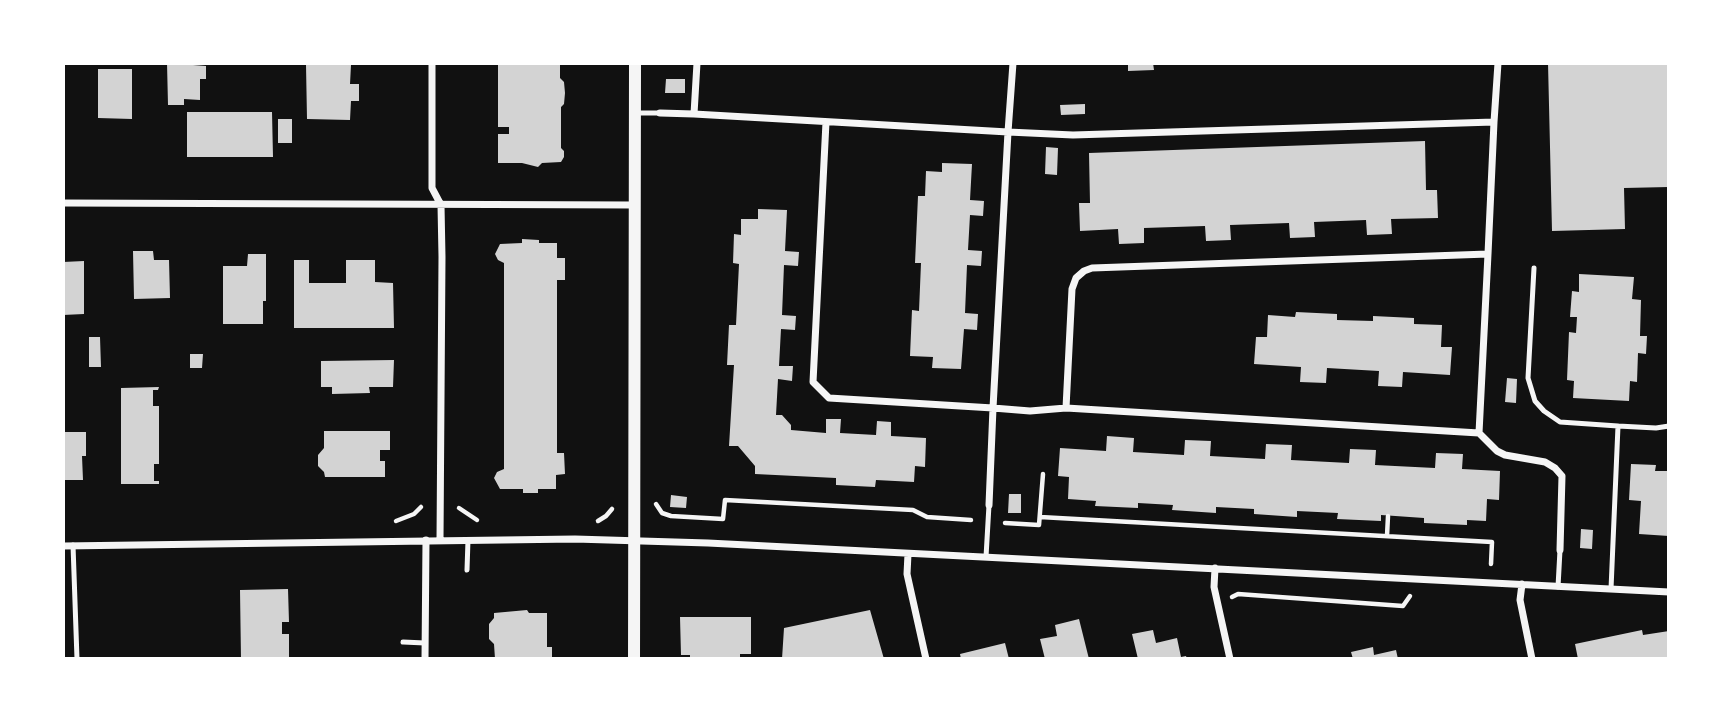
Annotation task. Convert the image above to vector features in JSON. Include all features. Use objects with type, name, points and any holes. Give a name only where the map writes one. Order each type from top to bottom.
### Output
[{"type":"street","points":[[432,63],[432,188],[441,205],[440,540]]},
{"type":"street","points":[[634,659],[635,63]]},
{"type":"street","points":[[694,114],[697,63]]},
{"type":"street","points":[[989,505],[1013,63]]},
{"type":"street","points":[[1479,433],[1498,63]]},
{"type":"street","points":[[660,113],[1073,135],[1494,122]]},
{"type":"street","points":[[826,122],[813,382],[829,398],[1030,411],[1066,408],[1479,433],[1497,452],[1545,461],[1562,477],[1560,550]]},
{"type":"street","points":[[63,203],[634,205]]},
{"type":"street","points":[[1066,408],[1072,289],[1076,278],[1084,271],[1093,268],[1488,254]]},
{"type":"street","points":[[63,546],[575,539],[1669,592]]},
{"type":"street","points":[[425,659],[426,540]]},
{"type":"street","points":[[908,554],[907,574],[926,659]]},
{"type":"street","points":[[1215,568],[1214,587],[1230,659]]},
{"type":"street","points":[[1522,584],[1520,600],[1532,659]]},
{"type":"lane","points":[[635,113],[660,113]]},
{"type":"lane","points":[[1534,268],[1528,379],[1535,401],[1560,422],[1656,428],[1669,426]]},
{"type":"lane","points":[[1612,589],[1618,426]]},
{"type":"lane","points":[[986,557],[989,505]]},
{"type":"lane","points":[[467,570],[468,540]]},
{"type":"lane","points":[[73,545],[77,659]]},
{"type":"lane","points":[[1558,587],[1560,550]]},
{"type":"lane","points":[[403,642],[425,643]]},
{"type":"path","points":[[654,494],[654,501],[662,513],[671,516],[723,519],[724,500],[913,510],[927,517],[1040,526],[1043,474]]},
{"type":"path","points":[[455,501],[463,512],[478,521]]},
{"type":"path","points":[[595,521],[606,516],[615,503]]},
{"type":"path","points":[[1387,536],[1388,516]]},
{"type":"path","points":[[1040,517],[1492,541],[1491,565],[1504,566]]},
{"type":"path","points":[[1230,600],[1238,594],[1403,606],[1411,594]]},
{"type":"building","points":[[167,63],[206,66],[206,79],[200,79],[200,100],[184,99],[184,105],[168,105]]},
{"type":"building","points":[[498,63],[560,63],[560,78],[564,82],[565,93],[561,107],[561,148],[564,157],[561,162],[542,163],[538,167],[522,163],[498,163],[498,134],[509,134],[509,127],[498,127]]},
{"type":"building","points":[[1128,63],[1153,63],[1154,70],[1128,71]]},
{"type":"building","points":[[1548,63],[1669,63],[1669,187],[1624,188],[1625,229],[1552,231]]},
{"type":"building","points":[[306,65],[351,65],[350,84],[359,84],[359,101],[351,101],[350,120],[307,119]]},
{"type":"building","points":[[98,69],[132,69],[132,119],[98,118]]},
{"type":"building","points":[[666,79],[685,79],[685,93],[665,93]]},
{"type":"building","points":[[1085,104],[1085,114],[1061,115],[1060,105]]},
{"type":"building","points":[[187,112],[272,112],[273,157],[187,157]]},
{"type":"building","points":[[278,119],[292,119],[292,143],[278,143]]},
{"type":"building","points":[[1425,141],[1426,190],[1437,190],[1438,218],[1391,219],[1392,234],[1367,235],[1366,220],[1314,222],[1315,237],[1290,238],[1289,223],[1230,225],[1231,240],[1206,241],[1205,226],[1144,228],[1144,243],[1119,244],[1118,229],[1080,231],[1079,203],[1090,203],[1089,153]]},
{"type":"building","points":[[1046,147],[1058,148],[1057,175],[1045,174]]},
{"type":"building","points":[[942,163],[972,164],[970,200],[984,201],[983,216],[970,215],[968,250],[982,251],[981,266],[967,265],[965,313],[978,314],[977,330],[964,329],[961,369],[932,368],[933,357],[910,356],[912,310],[919,311],[921,263],[915,263],[918,196],[925,196],[926,171],[942,172]]},
{"type":"building","points":[[758,209],[787,210],[785,251],[799,252],[798,266],[784,265],[782,315],[796,316],[795,330],[781,329],[779,366],[793,366],[792,381],[778,379],[776,415],[782,415],[791,425],[791,430],[826,433],[826,419],[841,419],[840,433],[876,435],[877,421],[891,422],[891,436],[926,438],[925,467],[915,466],[914,482],[876,480],[875,487],[836,485],[836,478],[755,474],[755,466],[738,446],[729,446],[734,365],[727,365],[729,325],[736,325],[739,264],[733,263],[734,234],[741,235],[741,219],[758,219]]},
{"type":"building","points":[[522,239],[557,243],[557,258],[565,258],[565,280],[557,280],[557,453],[564,453],[565,474],[556,475],[556,489],[538,489],[538,493],[523,493],[523,489],[500,489],[494,478],[497,472],[504,469],[504,263],[498,260],[495,254],[500,244],[522,243]]},
{"type":"building","points":[[133,251],[153,251],[154,260],[169,260],[170,298],[134,299]]},
{"type":"building","points":[[248,254],[266,254],[263,324],[223,324],[223,266],[247,266]]},
{"type":"building","points":[[294,260],[309,260],[309,283],[346,283],[346,260],[375,260],[375,282],[393,283],[394,328],[294,328]]},
{"type":"building","points":[[84,261],[84,314],[63,315],[63,262]]},
{"type":"building","points":[[1579,274],[1634,277],[1632,299],[1641,300],[1640,336],[1647,336],[1646,354],[1638,353],[1637,382],[1630,381],[1629,401],[1573,398],[1574,381],[1567,380],[1569,332],[1576,333],[1577,317],[1570,317],[1572,291],[1579,292]]},
{"type":"building","points":[[1296,312],[1337,314],[1337,320],[1373,321],[1373,316],[1414,318],[1414,324],[1442,325],[1441,347],[1452,347],[1450,375],[1403,372],[1402,387],[1378,386],[1379,371],[1327,368],[1326,383],[1300,382],[1301,367],[1254,364],[1256,337],[1267,337],[1268,315],[1295,317]]},
{"type":"building","points":[[89,337],[100,337],[101,367],[89,367]]},
{"type":"building","points":[[190,354],[203,354],[202,368],[190,368]]},
{"type":"building","points":[[394,360],[393,387],[369,387],[370,393],[332,394],[332,387],[321,387],[321,361]]},
{"type":"building","points":[[1507,378],[1517,379],[1516,403],[1505,402]]},
{"type":"building","points":[[159,387],[158,390],[153,390],[153,406],[159,406],[159,464],[154,464],[154,481],[159,481],[159,484],[121,484],[121,388]]},
{"type":"building","points":[[324,431],[390,431],[390,450],[380,450],[380,461],[385,461],[385,477],[325,477],[318,466],[318,455],[324,448]]},
{"type":"building","points":[[63,432],[86,432],[86,456],[82,456],[83,480],[63,480]]},
{"type":"building","points":[[1107,436],[1134,438],[1133,452],[1184,455],[1185,440],[1211,441],[1210,456],[1265,459],[1266,444],[1292,445],[1291,460],[1349,463],[1350,449],[1376,450],[1375,465],[1435,468],[1436,453],[1463,454],[1462,469],[1500,471],[1499,500],[1487,499],[1486,521],[1467,520],[1467,525],[1424,523],[1424,518],[1381,515],[1381,521],[1337,519],[1338,513],[1297,511],[1297,517],[1254,514],[1254,509],[1216,507],[1216,513],[1172,510],[1173,505],[1138,503],[1138,508],[1095,506],[1096,501],[1068,499],[1069,477],[1058,476],[1060,448],[1106,451]]},
{"type":"building","points":[[1631,464],[1656,465],[1655,471],[1669,471],[1669,536],[1639,534],[1641,501],[1629,500]]},
{"type":"building","points":[[1009,494],[1021,494],[1021,513],[1008,513]]},
{"type":"building","points":[[671,495],[687,497],[686,508],[670,507]]},
{"type":"building","points":[[1581,529],[1593,530],[1592,549],[1580,548]]},
{"type":"building","points":[[288,589],[289,622],[282,622],[282,634],[289,634],[289,659],[241,659],[240,590]]},
{"type":"building","points":[[527,610],[529,613],[547,613],[547,647],[552,647],[552,659],[495,659],[494,644],[489,639],[489,624],[494,613]]},
{"type":"building","points":[[870,610],[884,659],[782,659],[784,628]]},
{"type":"building","points":[[680,617],[751,617],[751,654],[740,654],[740,659],[690,659],[690,655],[681,655]]},
{"type":"building","points":[[1079,619],[1089,659],[1045,659],[1040,639],[1057,636],[1055,625]]},
{"type":"building","points":[[1153,630],[1156,643],[1177,638],[1181,657],[1186,656],[1187,659],[1138,659],[1132,634]]},
{"type":"building","points":[[1642,630],[1643,635],[1669,631],[1669,659],[1578,659],[1575,644]]},
{"type":"building","points":[[1005,643],[1009,659],[961,659],[960,654]]},
{"type":"building","points":[[1373,647],[1374,655],[1396,650],[1398,659],[1353,659],[1351,652]]}]
